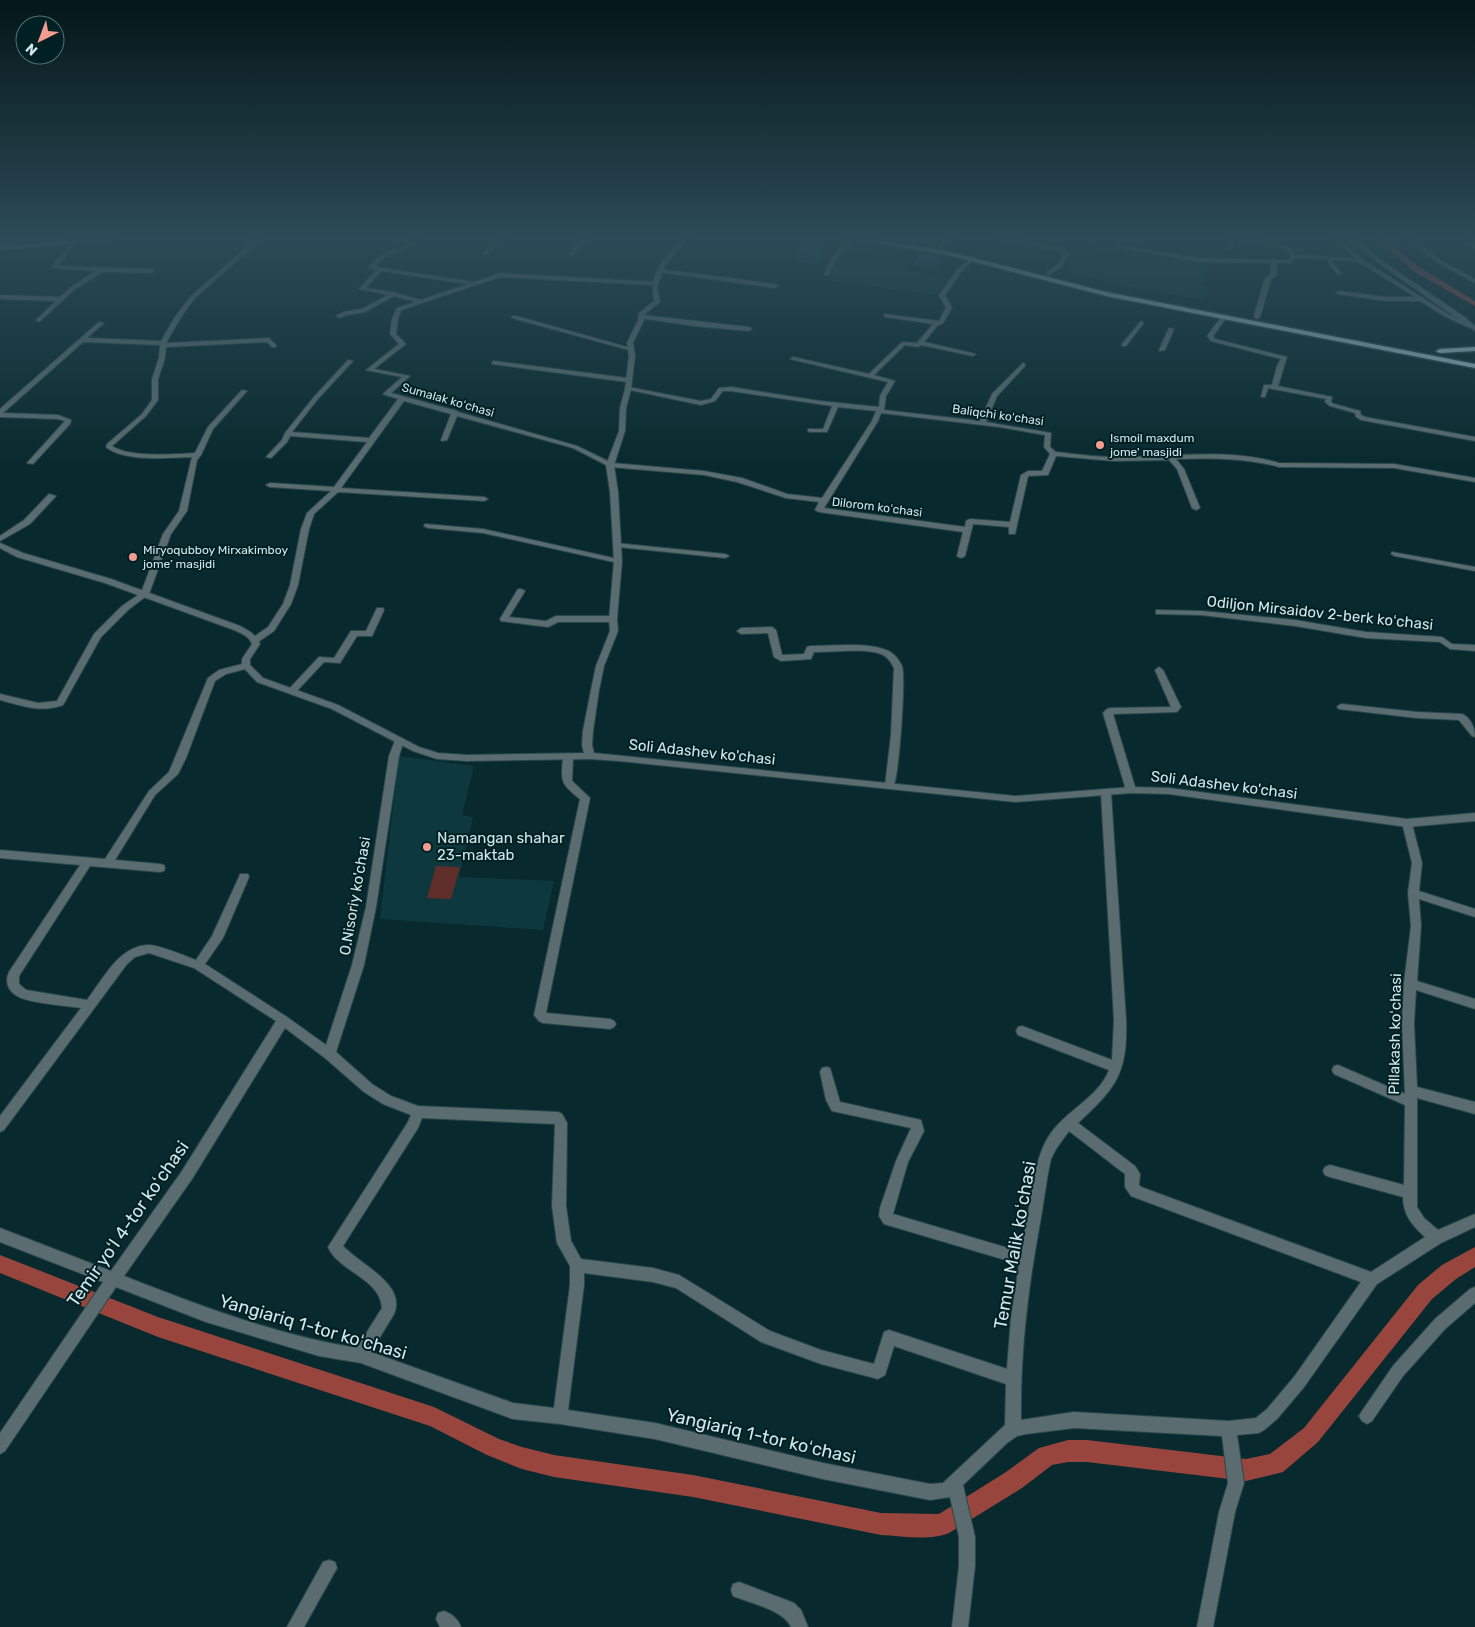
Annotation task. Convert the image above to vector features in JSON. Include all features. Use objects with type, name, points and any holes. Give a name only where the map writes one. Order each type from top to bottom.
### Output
[{"type":"main road","points":[[1208,314],[1383,346],[1475,366]]},
{"type":"main road","points":[[1241,314],[1440,351],[1475,360]]},
{"type":"main road","points":[[1440,351],[1475,349]]},
{"type":"street","points":[[39,320],[45,314]]},
{"type":"street","points":[[180,314],[163,344],[162,358],[155,379],[155,400],[144,416],[108,447],[112,450],[135,454],[198,455]]},
{"type":"street","points":[[339,316],[343,314]]},
{"type":"street","name":"Sumalak koʻchasi","points":[[397,314],[394,336],[403,344],[369,370],[407,376],[386,393],[575,447],[610,465]]},
{"type":"street","points":[[590,756],[588,738],[593,698],[600,666],[614,631],[613,619],[618,545],[610,465],[622,431],[623,408],[628,389],[627,380],[631,364],[632,335],[642,314]]},
{"type":"street","points":[[920,344],[941,322],[946,314]]},
{"type":"street","points":[[1444,314],[1473,328]]},
{"type":"street","points":[[1457,314],[1473,328]]},
{"type":"street","points":[[886,315],[938,323]]},
{"type":"street","points":[[514,316],[630,350]]},
{"type":"street","points":[[642,317],[694,324],[749,328]]},
{"type":"street","points":[[1224,317],[1211,333],[1210,336],[1213,340],[1286,358],[1280,366],[1275,387]]},
{"type":"street","points":[[0,413],[102,323]]},
{"type":"street","points":[[1124,344],[1141,323]]},
{"type":"street","points":[[1162,350],[1171,329]]},
{"type":"street","points":[[81,340],[163,344],[269,340],[274,346]]},
{"type":"street","points":[[793,359],[870,376],[904,343],[920,344],[973,354]]},
{"type":"street","points":[[269,457],[285,441],[287,434],[316,398],[350,362]]},
{"type":"street","points":[[494,363],[627,380]]},
{"type":"street","points":[[982,423],[994,396],[1023,365]]},
{"type":"street","name":"Dilorom koʻchasi","points":[[870,376],[892,381],[883,396],[884,404],[819,509],[822,511],[968,530]]},
{"type":"street","points":[[1263,396],[1266,386],[1327,397],[1330,399],[1328,402],[1330,404],[1356,411],[1360,418],[1475,439]]},
{"type":"street","name":"Baliqchi koʻchasi","points":[[628,389],[701,403],[714,400],[719,389],[722,388],[880,411],[982,423],[1048,434],[1047,447],[1054,454]]},
{"type":"street","points":[[0,697],[40,706],[60,703],[97,636],[119,614],[145,594],[167,534],[183,511],[194,459],[198,455],[210,428],[244,391]]},
{"type":"street","points":[[255,640],[271,629],[288,604],[311,514],[336,490],[402,399]]},
{"type":"street","points":[[810,430],[825,431],[836,404]]},
{"type":"street","points":[[444,440],[455,412]]},
{"type":"street","points":[[0,413],[58,417],[68,420],[68,423],[31,463]]},
{"type":"street","points":[[287,434],[371,440]]},
{"type":"street","points":[[961,556],[970,521],[1012,528],[1025,475],[1028,473],[1045,473],[1054,454],[1105,459],[1171,457],[1255,458],[1286,465],[1394,466],[1475,480]]},
{"type":"street","points":[[1171,457],[1180,470],[1196,508]]},
{"type":"street","points":[[610,465],[704,473],[739,480],[786,496],[824,500]]},
{"type":"street","points":[[270,485],[484,499]]},
{"type":"street","points":[[0,539],[27,522],[52,496]]},
{"type":"street","points":[[428,526],[483,531],[618,562]]},
{"type":"street","points":[[0,545],[37,561],[108,581],[237,628],[248,633],[255,640],[256,644],[246,659],[246,666],[216,674],[211,680],[173,774],[152,793],[107,864]]},
{"type":"street","points":[[618,545],[725,556]]},
{"type":"street","points":[[1395,554],[1475,568]]},
{"type":"street","points":[[521,591],[504,619],[548,624],[556,619],[613,619]]},
{"type":"street","points":[[292,691],[322,660],[337,661],[354,633],[369,634],[380,610]]},
{"type":"street","name":"Odiljon Mirsaidov 2-berk koʻchasi","points":[[1159,612],[1200,613],[1295,623],[1366,635],[1442,640],[1450,646],[1475,648]]},
{"type":"street","points":[[741,631],[772,630],[778,657],[781,658],[808,657],[810,649],[879,649],[889,654],[898,668],[896,735],[890,786]]},
{"type":"street","name":"Soli Adashev ko'chasi","points":[[246,666],[260,680],[335,707],[416,748],[451,758],[590,756],[1015,799],[1131,790],[1169,791],[1407,823],[1475,817]]},
{"type":"street","points":[[1131,790],[1108,713],[1110,711],[1174,710],[1176,707],[1159,670]]},
{"type":"street","points":[[1342,707],[1462,717],[1475,734]]},
{"type":"street","name":"O.Nisoriy ko'chasi","points":[[329,1054],[358,965],[367,926],[392,766],[399,740]]},
{"type":"street","points":[[568,757],[566,782],[569,787],[585,798],[540,1015],[543,1018],[610,1024]]},
{"type":"street","name":"Temur Malik koʻchasi","points":[[1013,1429],[1013,1358],[1027,1260],[1045,1162],[1051,1145],[1070,1124],[1103,1094],[1114,1076],[1119,1058],[1119,1014],[1106,793]]},
{"type":"street","name":"Pillakash koʻchasi","points":[[1407,823],[1417,863],[1413,893],[1416,926],[1408,1022],[1410,1208],[1419,1223],[1436,1238]]},
{"type":"street","points":[[0,854],[160,868]]},
{"type":"street","points":[[87,862],[13,975],[13,986],[23,994],[90,1005]]},
{"type":"street","points":[[198,965],[217,938],[244,877]]},
{"type":"street","points":[[1413,893],[1475,913]]},
{"type":"street","points":[[0,1126],[122,961],[132,953],[143,949],[156,951],[198,965],[283,1020],[329,1054],[368,1088],[387,1100],[418,1112],[559,1118],[561,1123],[559,1206],[564,1243],[577,1265],[577,1285],[560,1416]]},
{"type":"street","points":[[1410,983],[1475,1004]]},
{"type":"street","name":"Temir yoʻl 4-tor koʻchasi","points":[[0,1446],[89,1314],[187,1175],[283,1020]]},
{"type":"street","points":[[1022,1031],[1116,1067]]},
{"type":"street","points":[[1338,1070],[1410,1096],[1475,1108]]},
{"type":"street","points":[[826,1072],[832,1100],[836,1107],[917,1124],[918,1131],[902,1161],[887,1208],[886,1216],[889,1219],[1027,1260]]},
{"type":"street","points":[[361,1356],[389,1309],[389,1295],[341,1255],[335,1247],[414,1124],[418,1112]]},
{"type":"street","points":[[1070,1124],[1130,1170],[1133,1174],[1132,1188],[1136,1192],[1372,1279]]},
{"type":"street","points":[[1330,1171],[1410,1193]]},
{"type":"street","points":[[1013,1429],[1074,1420],[1229,1437],[1259,1425],[1272,1414],[1299,1382],[1372,1279],[1436,1238],[1475,1220]]},
{"type":"street","name":"Yangiariq 1-tor koʻchasi","points":[[0,1235],[206,1316],[319,1349],[361,1356],[513,1411],[560,1416],[655,1432],[823,1471],[930,1492],[956,1488],[978,1458],[1013,1429]]},
{"type":"street","points":[[577,1265],[653,1275],[679,1282],[766,1337],[840,1362],[878,1372],[889,1337],[1013,1379]]},
{"type":"street","points":[[1367,1416],[1398,1371],[1440,1324],[1475,1294]]},
{"type":"street","points":[[1205,1627],[1227,1512],[1236,1483],[1229,1437]]},
{"type":"street","points":[[956,1488],[967,1537],[967,1566],[960,1627]]},
{"type":"street","points":[[295,1627],[329,1568]]},
{"type":"street","points":[[739,1590],[788,1609],[795,1616],[800,1627]]},
{"type":"shaded area","name":"Namangan shahar 23-maktab","points":[[399,756],[474,766],[462,815],[473,817],[459,877],[554,881],[543,930],[380,919]]},
{"type":"shaded area","points":[[436,866],[460,867],[451,899],[427,898]]},
{"type":"waterway","points":[[0,1264],[158,1327],[434,1417],[494,1448],[522,1458],[554,1466],[693,1486],[881,1524],[912,1526],[941,1525],[1014,1480],[1047,1456],[1068,1451],[1087,1451],[1246,1470],[1275,1464],[1311,1435],[1425,1292],[1449,1272],[1475,1256]]},
{"type":"place","name":"Ismoil maxdum jome' masjidi","points":[[1100,445]]},
{"type":"place","name":"Miryoqubboy Mirxakimboy jome’ masjidi","points":[[133,557]]},
{"type":"place","name":"Namangan shahar 23-maktab","points":[[427,847]]}]
